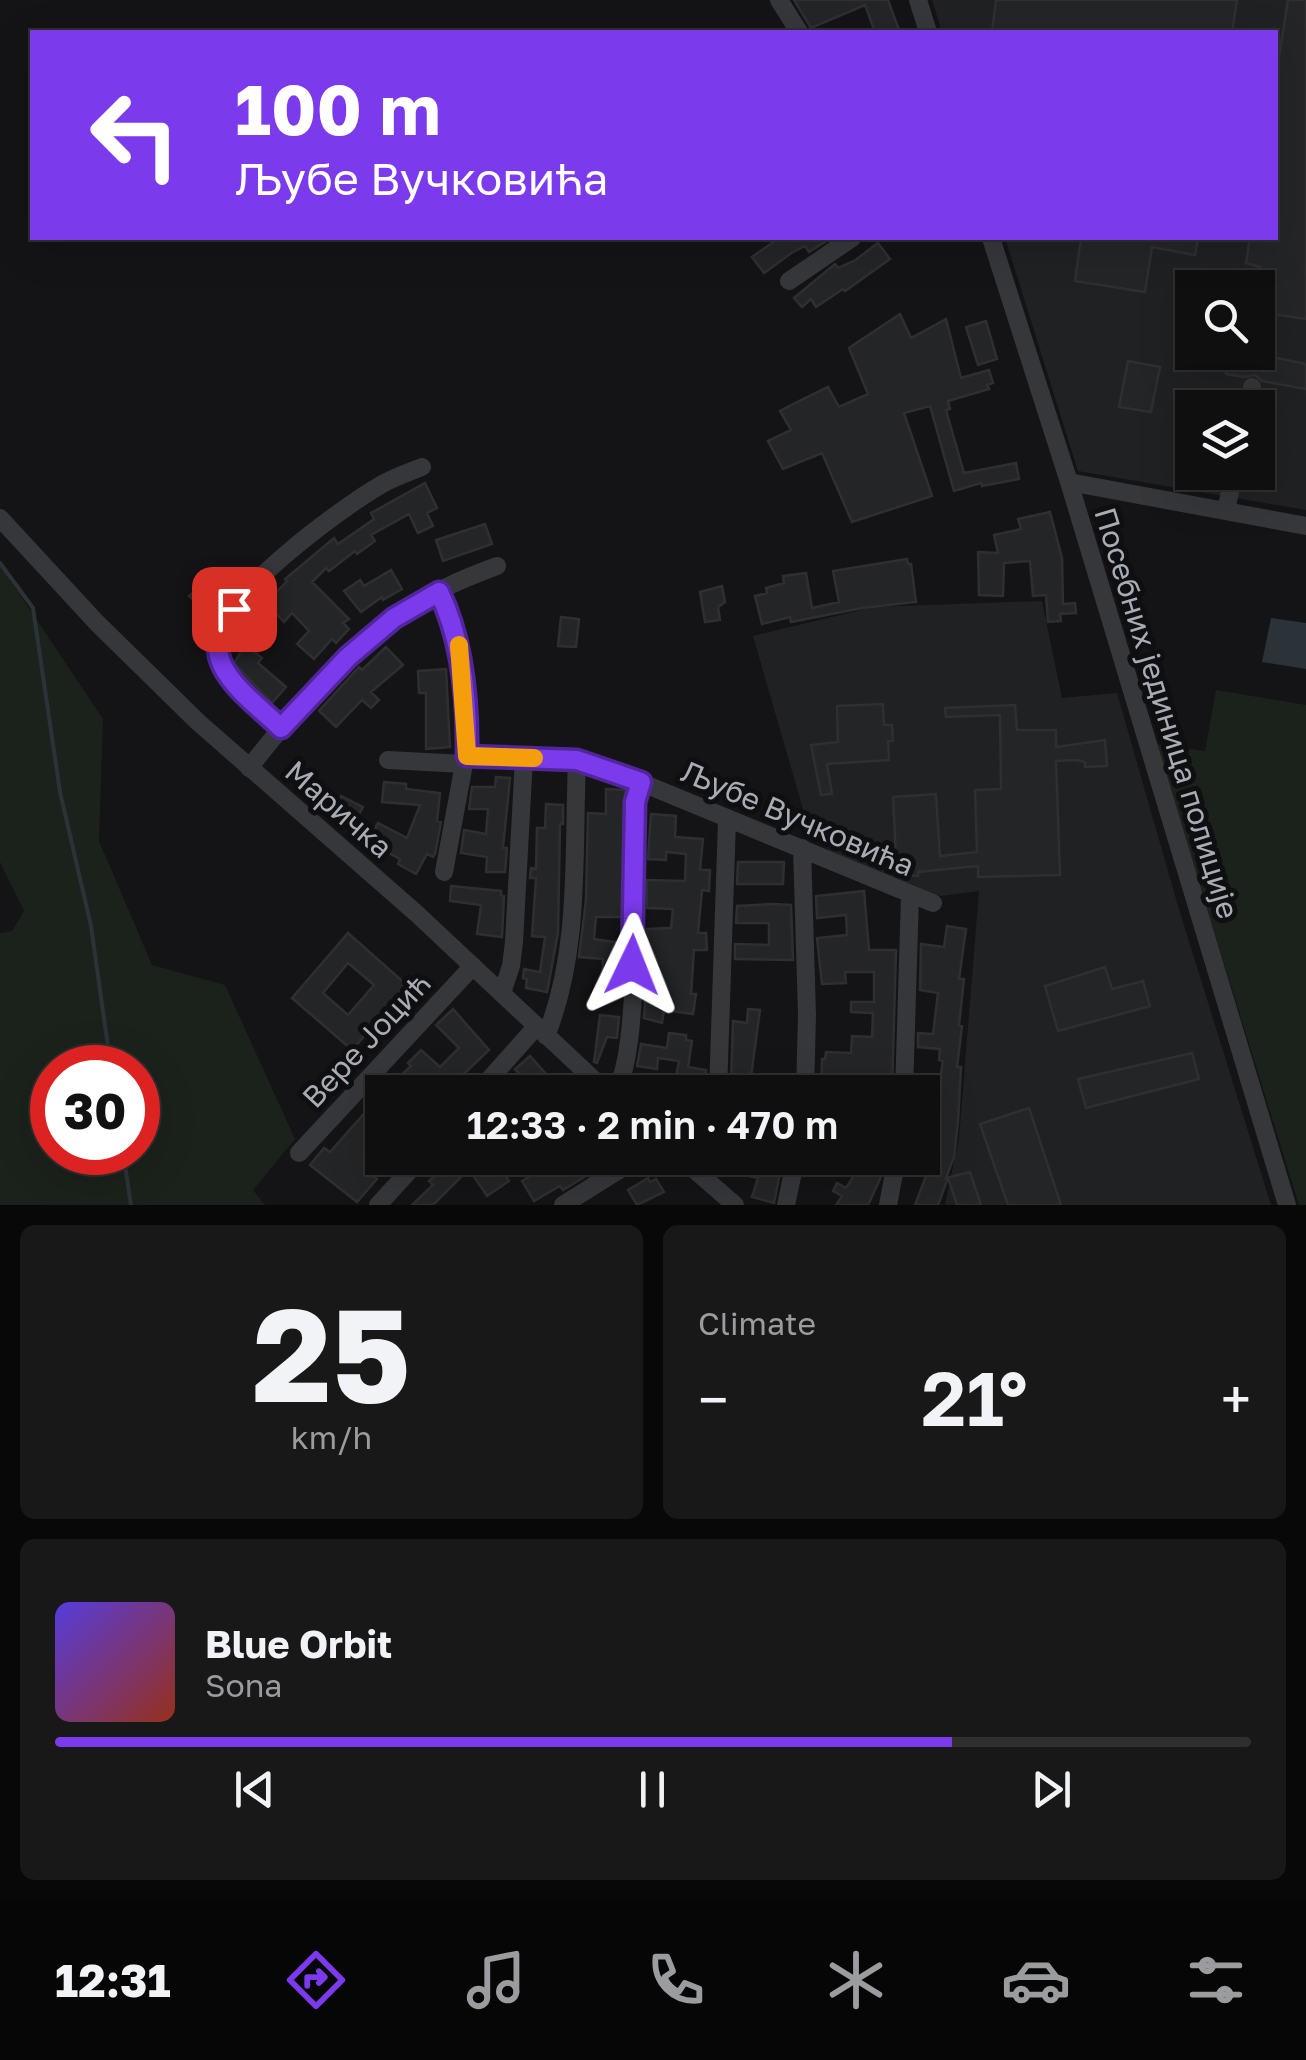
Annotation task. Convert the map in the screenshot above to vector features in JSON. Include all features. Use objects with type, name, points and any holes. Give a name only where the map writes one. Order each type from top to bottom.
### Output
[{"type":"street","points":[[778,0],[798,30]]},
{"type":"street","points":[[918,0],[927,30]]},
{"type":"street","points":[[789,282],[849,240]]},
{"type":"street","name":"Посебних јединица полиције","points":[[993,240],[1287,1205]]},
{"type":"street","points":[[281,728],[223,670],[216,644],[220,628],[262,577],[311,533],[383,483],[422,467]]},
{"type":"street","points":[[1069,482],[1306,526]]},
{"type":"street","points":[[1226,511],[1230,490]]},
{"type":"street","name":"Маричка","points":[[0,518],[96,624],[588,1075]]},
{"type":"street","points":[[249,768],[348,657],[394,618],[497,566]]},
{"type":"street","points":[[439,592],[460,650],[466,760],[444,872]]},
{"type":"street","points":[[502,993],[512,966],[524,758]]},
{"type":"street","name":"Љубе Вучковића","points":[[388,760],[577,760],[641,782],[932,902]]},
{"type":"street","points":[[496,1075],[556,1013],[570,945],[577,760]]},
{"type":"street","points":[[622,1075],[628,1044],[634,926],[635,802],[641,782]]},
{"type":"street","points":[[719,1075],[727,820]]},
{"type":"street","points":[[802,848],[805,1075]]},
{"type":"street","points":[[905,1075],[910,896]]},
{"type":"street","name":"Вере Јоцић","points":[[299,1152],[473,966]]},
{"type":"street","points":[[378,1205],[405,1175]]},
{"type":"street","points":[[563,1205],[611,1175]]},
{"type":"street","points":[[710,1175],[735,1205]]},
{"type":"street","points":[[786,1205],[792,1175]]},
{"type":"street","points":[[888,1205],[893,1175]]},
{"type":"shaded area","points":[[932,0],[1306,0],[1306,510],[1189,490],[1275,490],[1275,390],[1175,390],[1175,488],[1078,471],[1006,240],[1278,240],[1278,30],[941,30]]},
{"type":"shaded area","points":[[0,565],[103,719],[99,841],[152,965],[225,985],[295,1139],[253,1190],[265,1205],[0,1205],[0,933],[12,931],[24,911],[0,862]]},
{"type":"shaded area","points":[[1042,601],[1062,698],[1117,693],[1271,1205],[945,1205],[959,1138],[979,891],[940,896],[831,851],[809,830],[753,636],[873,607]]},
{"type":"shaded area","points":[[1271,618],[1306,623],[1306,669],[1262,662]]},
{"type":"shaded area","points":[[1216,690],[1306,705],[1306,1205],[1299,1205],[1156,744],[1205,751]]},
{"type":"building","points":[[794,0],[888,0],[899,30],[874,30],[865,5],[811,28]]},
{"type":"building","points":[[996,0],[1237,0],[1232,30],[992,30]]},
{"type":"building","points":[[1288,0],[1306,0],[1306,319],[1275,314],[1275,270],[1260,270],[1246,263],[1250,240],[1278,240],[1278,63]]},
{"type":"building","points":[[776,240],[828,240],[809,252],[805,246],[793,252],[764,273],[752,257]]},
{"type":"building","points":[[1081,240],[1198,240],[1195,255],[1152,247],[1145,292],[1075,281]]},
{"type":"building","points":[[878,243],[890,259],[845,291],[816,307],[811,299],[802,307],[794,298],[835,264],[838,268],[854,261]]},
{"type":"building","points":[[900,314],[911,338],[946,319],[961,378],[989,370],[993,383],[987,385],[989,389],[948,401],[950,409],[946,410],[964,473],[1016,463],[1019,479],[954,491],[930,406],[904,413],[932,496],[852,522],[822,453],[783,469],[768,441],[791,430],[780,411],[828,387],[839,407],[868,394],[849,348]]},
{"type":"building","points":[[986,321],[997,359],[978,365],[966,327]]},
{"type":"building","points":[[1275,358],[1306,364],[1306,389],[1262,381],[1255,375],[1226,374],[1227,370],[1275,370]]},
{"type":"building","points":[[1128,361],[1160,367],[1151,412],[1119,407]]},
{"type":"building","points":[[425,483],[437,508],[427,513],[433,526],[418,533],[409,514],[371,535],[375,541],[329,571],[326,568],[312,582],[349,619],[343,623],[349,629],[336,643],[332,639],[314,659],[297,644],[309,631],[292,613],[284,622],[266,603],[285,579],[334,538],[338,544],[374,519],[371,513]]},
{"type":"building","points":[[1050,512],[1062,558],[1063,604],[1075,603],[1076,613],[1060,614],[1061,621],[1048,622],[1046,595],[1033,596],[1030,561],[1004,563],[1003,596],[979,595],[978,552],[998,553],[994,535],[1021,529],[1018,519]]},
{"type":"building","points":[[485,524],[492,544],[443,561],[436,540]]},
{"type":"building","points":[[907,559],[916,602],[762,624],[755,596],[784,583],[783,576],[806,573],[812,608],[839,602],[833,571]]},
{"type":"building","points":[[391,570],[402,589],[361,612],[344,591],[360,580],[364,586]]},
{"type":"building","points":[[204,581],[223,599],[209,614],[189,596]]},
{"type":"building","points":[[722,586],[725,602],[718,607],[720,620],[705,622],[700,592]]},
{"type":"building","points":[[561,617],[579,619],[576,647],[558,646]]},
{"type":"building","points":[[245,645],[262,658],[258,663],[286,687],[272,703],[234,663]]},
{"type":"building","points":[[386,647],[403,665],[371,692],[379,700],[371,708],[362,700],[336,727],[319,711],[359,667],[362,670]]},
{"type":"building","points":[[446,669],[450,747],[426,749],[426,693],[419,693],[418,671]]},
{"type":"building","points":[[883,704],[884,725],[892,725],[889,760],[827,764],[832,794],[821,795],[811,745],[838,742],[837,706]]},
{"type":"building","points":[[1015,705],[1017,730],[1056,730],[1056,747],[1105,740],[1107,766],[1085,767],[1085,762],[1076,760],[1056,761],[1060,875],[978,877],[978,866],[918,872],[918,876],[897,875],[893,797],[936,794],[940,856],[977,852],[975,790],[1001,789],[1000,715],[946,717],[945,708]]},
{"type":"building","points":[[496,777],[510,778],[503,848],[507,848],[505,872],[486,872],[487,857],[461,853],[464,830],[486,834],[488,809],[469,809],[472,787],[495,787]]},
{"type":"building","points":[[384,782],[440,793],[437,821],[441,822],[435,854],[427,854],[416,874],[398,864],[400,859],[368,842],[378,823],[407,838],[420,805],[382,802]]},
{"type":"building","points":[[606,789],[625,790],[622,917],[596,917],[594,939],[622,943],[621,985],[616,985],[616,992],[602,991],[603,959],[579,957],[586,900],[588,813],[606,814]]},
{"type":"building","points":[[341,796],[363,807],[352,827],[331,816]]},
{"type":"building","points":[[546,804],[563,805],[558,933],[547,992],[526,988],[527,979],[523,978],[524,969],[540,972],[545,937],[532,936],[536,878],[530,878],[531,868],[536,869],[537,828],[545,828]]},
{"type":"building","points":[[651,814],[676,816],[675,837],[703,839],[700,870],[710,870],[709,891],[702,890],[698,933],[706,933],[707,950],[694,950],[693,1014],[664,1010],[662,1023],[644,1018],[647,929],[671,928],[673,909],[647,908],[647,880],[685,881],[686,854],[666,852],[666,860],[648,859]]},
{"type":"building","points":[[738,862],[784,862],[783,884],[737,884]]},
{"type":"building","points":[[451,886],[501,891],[502,937],[477,934],[481,905],[450,901]]},
{"type":"building","points":[[864,891],[869,950],[896,950],[892,1075],[822,1075],[826,1052],[851,1053],[852,1036],[872,1037],[873,1013],[851,1012],[851,1002],[874,1002],[874,972],[845,972],[846,983],[822,984],[817,938],[847,935],[846,915],[817,918],[816,896]]},
{"type":"building","points":[[791,905],[793,960],[735,959],[735,944],[769,945],[769,923],[736,923],[737,906]]},
{"type":"building","points":[[947,926],[966,929],[959,979],[964,979],[957,1067],[961,1067],[958,1122],[954,1157],[946,1178],[970,1172],[981,1205],[957,1205],[948,1178],[938,1205],[915,1205],[926,1175],[940,1175],[943,1061],[939,1060],[940,1049],[918,1047],[918,1033],[933,1034],[938,993],[920,990],[921,944],[944,947]]},
{"type":"building","points":[[348,933],[408,986],[352,1050],[292,998]],"holes":[[[348,963],[374,985],[348,1015],[323,993]]]},
{"type":"building","points":[[1105,967],[1112,989],[1143,981],[1150,1006],[1058,1031],[1045,986]]},
{"type":"building","points":[[453,1009],[489,1050],[463,1075],[401,1075],[421,1050],[440,1067],[459,1048],[436,1025]]},
{"type":"building","points":[[748,1009],[760,1010],[751,1075],[731,1075],[733,1021],[747,1023]]},
{"type":"building","points":[[600,1015],[619,1017],[617,1038],[607,1037],[597,1063],[594,1062]]},
{"type":"building","points":[[669,1033],[686,1035],[686,1040],[692,1041],[688,1067],[706,1070],[706,1075],[676,1075],[679,1061],[658,1058],[657,1069],[637,1066],[641,1044],[667,1048]]},
{"type":"building","points":[[1192,1053],[1199,1079],[1086,1108],[1078,1079]]},
{"type":"building","points":[[530,1056],[547,1075],[521,1075],[515,1069]]},
{"type":"building","points":[[1029,1108],[1061,1205],[1008,1205],[980,1124]]},
{"type":"building","points":[[365,1113],[365,1175],[377,1179],[357,1202],[310,1165],[324,1148],[330,1152]]},
{"type":"building","points":[[435,1175],[463,1175],[433,1205],[412,1205],[433,1185],[429,1181]]},
{"type":"building","points":[[473,1175],[505,1175],[509,1181],[487,1196]]},
{"type":"building","points":[[532,1175],[587,1175],[534,1201],[522,1181]]},
{"type":"building","points":[[744,1175],[780,1175],[774,1203],[752,1197],[758,1178]]},
{"type":"building","points":[[854,1175],[881,1175],[868,1205],[836,1205],[842,1196],[833,1191],[837,1183],[846,1188]]},
{"type":"building","points":[[648,1178],[650,1182],[656,1179],[664,1192],[637,1205],[628,1190]]},
{"type":"waterway","points":[[0,563],[33,608],[60,792],[91,926],[108,1045]]},
{"type":"waterway","points":[[126,1175],[131,1205]]},
{"type":"slow traffic","points":[[459,645],[467,756],[534,758]]},
{"type":"route","points":[[234,609],[220,628],[216,644],[219,661],[234,683],[281,728],[348,657],[394,618],[439,592],[460,650],[467,756],[577,760],[641,782],[635,802],[632,965]]}]
